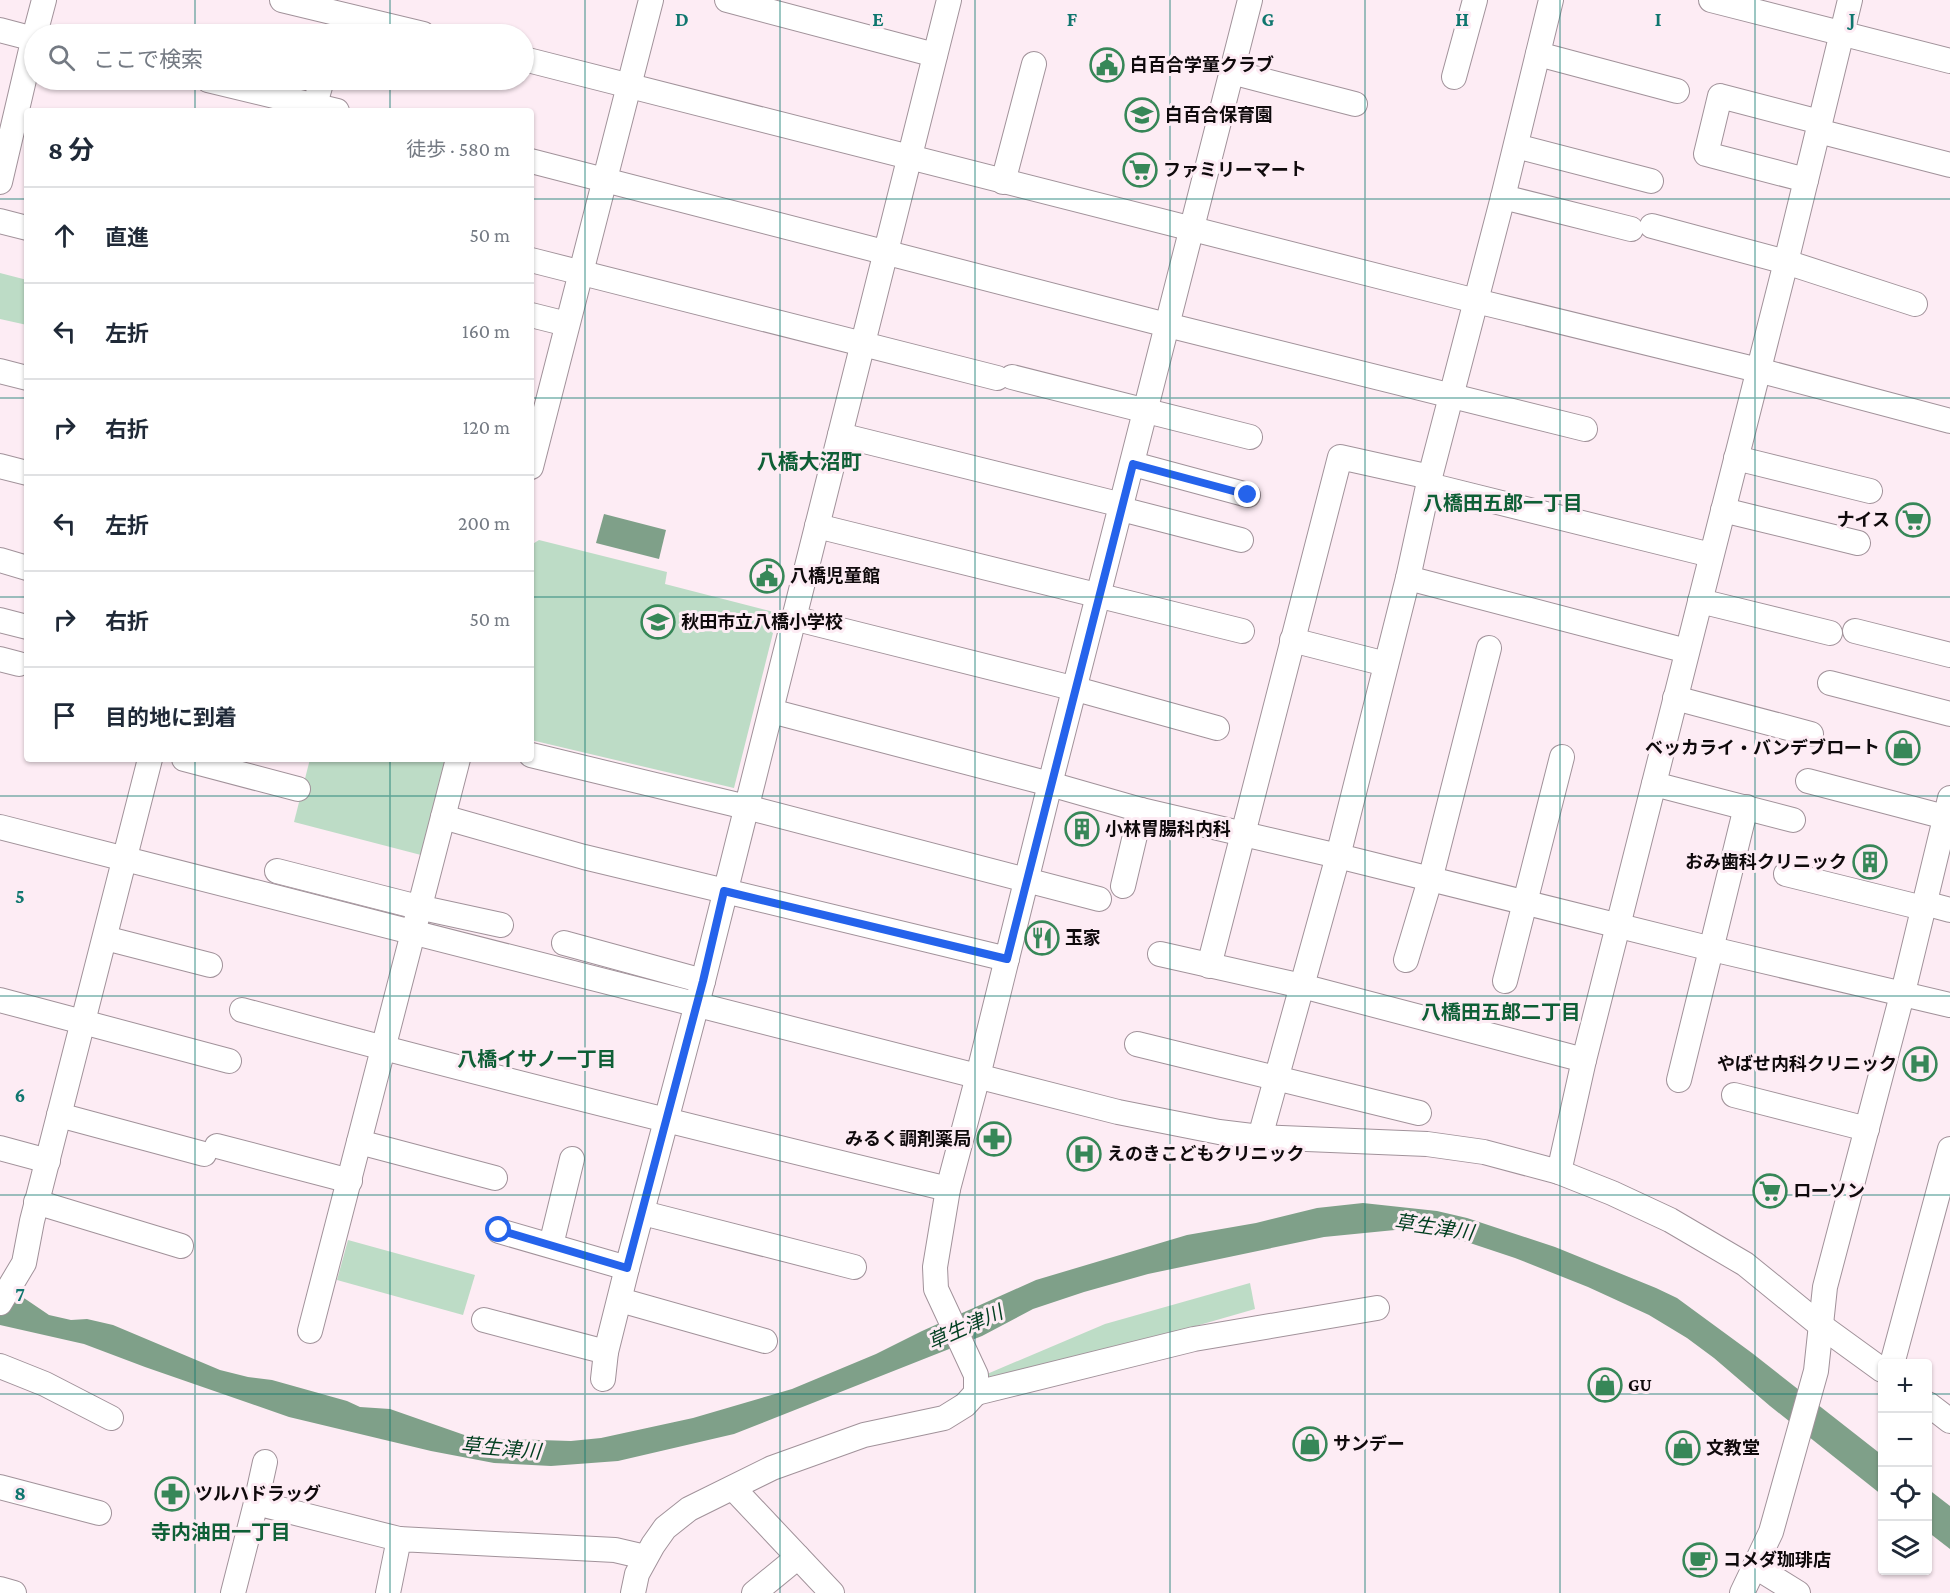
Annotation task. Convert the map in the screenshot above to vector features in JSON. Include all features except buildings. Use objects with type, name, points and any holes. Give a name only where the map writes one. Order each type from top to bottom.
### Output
[{"type":"street","points":[[38,24],[44,0]]},
{"type":"street","points":[[282,0],[376,24]]},
{"type":"street","points":[[534,441],[538,407],[567,324],[651,0]]},
{"type":"street","points":[[727,0],[935,55]]},
{"type":"street","points":[[603,1379],[606,1352],[627,1268],[700,993],[949,0]]},
{"type":"street","points":[[976,1384],[936,1289],[935,1267],[948,1190],[1250,0]]},
{"type":"street","points":[[1455,77],[1475,0]]},
{"type":"street","points":[[1260,1137],[1338,856],[1408,578],[1429,481],[1453,395],[1551,0]]},
{"type":"street","points":[[1711,0],[1950,62]]},
{"type":"street","points":[[1559,1172],[1584,1060],[1850,0]]},
{"type":"street","points":[[0,30],[24,35]]},
{"type":"street","points":[[1538,54],[1677,91]]},
{"type":"street","points":[[534,62],[1758,370],[1950,421]]},
{"type":"street","points":[[1003,182],[1034,64]]},
{"type":"street","points":[[1231,72],[1355,104]]},
{"type":"street","points":[[0,182],[24,84]]},
{"type":"street","points":[[247,90],[318,108]]},
{"type":"street","points":[[322,90],[322,108]]},
{"type":"street","points":[[1806,180],[1706,154],[1720,96],[1950,165]]},
{"type":"street","points":[[1516,146],[1651,181]]},
{"type":"street","points":[[534,162],[1167,325],[1585,429]]},
{"type":"street","points":[[1503,197],[1786,262],[1915,304]]},
{"type":"street","points":[[0,221],[24,227]]},
{"type":"street","points":[[534,261],[1250,437]]},
{"type":"street","points":[[534,316],[567,324]]},
{"type":"street","points":[[0,371],[24,377]]},
{"type":"street","points":[[840,435],[1241,540]]},
{"type":"street","points":[[1209,966],[1340,457],[1711,555]]},
{"type":"street","points":[[1736,458],[1870,491]]},
{"type":"street","points":[[1133,464],[1248,495]]},
{"type":"street","points":[[0,466],[24,472]]},
{"type":"street","points":[[1723,510],[1858,543]]},
{"type":"street","points":[[817,526],[1242,631]]},
{"type":"street","points":[[0,560],[24,567]]},
{"type":"street","points":[[1408,578],[1687,651]]},
{"type":"street","points":[[1700,601],[1830,633]]},
{"type":"street","points":[[793,618],[1076,689],[1217,728]]},
{"type":"street","points":[[0,620],[24,626]]},
{"type":"street","points":[[1855,631],[1950,655]]},
{"type":"street","points":[[1292,640],[1386,664]]},
{"type":"street","points":[[1406,960],[1430,880],[1489,648]]},
{"type":"street","points":[[1830,682],[1950,714]]},
{"type":"street","points":[[1675,698],[1811,734]]},
{"type":"street","points":[[771,711],[1141,810],[1950,1005]]},
{"type":"street","points":[[534,756],[746,807],[1099,899]]},
{"type":"street","points":[[1505,981],[1562,757]]},
{"type":"street","points":[[0,1303],[24,1263],[36,1202],[149,762]]},
{"type":"street","points":[[195,762],[297,789]]},
{"type":"street","points":[[310,1331],[457,762]]},
{"type":"street","points":[[1742,1593],[1771,1532],[1815,1376],[1825,1287],[1924,906],[1947,808],[1808,781]]},
{"type":"street","points":[[1654,783],[1793,820]]},
{"type":"street","points":[[1679,1080],[1746,807]]},
{"type":"street","points":[[1123,886],[1141,810]]},
{"type":"street","points":[[442,818],[584,857],[1007,959]]},
{"type":"street","points":[[0,827],[412,931],[700,993]]},
{"type":"street","points":[[276,871],[418,907],[501,925]]},
{"type":"street","points":[[1786,874],[1950,910]]},
{"type":"street","points":[[105,938],[210,965]]},
{"type":"street","points":[[564,943],[700,993],[978,1076],[1118,1112],[1219,1132],[1260,1137],[1427,1144],[1484,1152],[1559,1172],[1670,1220],[1744,1264],[1820,1325],[1878,1367]]},
{"type":"street","points":[[1160,954],[1302,986],[1584,1060]]},
{"type":"street","points":[[0,1000],[229,1061]]},
{"type":"street","points":[[242,1010],[665,1121],[948,1190]]},
{"type":"street","points":[[1137,1044],[1419,1113]]},
{"type":"street","points":[[1734,1095],[1867,1129]]},
{"type":"street","points":[[59,1115],[350,1181]]},
{"type":"street","points":[[359,1142],[495,1178]]},
{"type":"street","points":[[0,1148],[48,1161]]},
{"type":"street","points":[[1893,1359],[1950,1149]]},
{"type":"street","points":[[551,1245],[572,1159]]},
{"type":"street","points":[[36,1202],[181,1246]]},
{"type":"street","points":[[642,1213],[854,1267]]},
{"type":"street","points":[[499,1230],[627,1268]]},
{"type":"street","points":[[620,1300],[765,1341]]},
{"type":"street","points":[[976,1384],[1194,1340],[1377,1308]]},
{"type":"street","points":[[484,1320],[606,1352]]},
{"type":"street","points":[[0,1366],[45,1384],[111,1418]]},
{"type":"street","points":[[633,1593],[637,1574],[645,1557],[665,1527],[689,1509],[772,1468],[864,1436],[944,1418],[965,1405],[976,1384]]},
{"type":"street","points":[[1932,1407],[1950,1421]]},
{"type":"street","points":[[233,1593],[265,1462]]},
{"type":"street","points":[[0,1486],[99,1513]]},
{"type":"street","points":[[733,1488],[832,1593]]},
{"type":"street","points":[[256,1503],[399,1539],[615,1550],[645,1557]]},
{"type":"street","points":[[388,1593],[399,1539]]},
{"type":"street","points":[[754,1593],[798,1557]]},
{"type":"street","points":[[1756,1567],[1798,1593]]},
{"type":"street","points":[[0,1589],[14,1593]]},
{"type":"shaded area","points":[[0,273],[24,279],[24,324],[0,319]]},
{"type":"shaded area","points":[[539,540],[667,572],[665,584],[778,613],[734,788],[534,741],[534,543]]},
{"type":"shaded area","points":[[309,762],[444,762],[421,855],[294,822]]},
{"type":"shaded area","points":[[348,1240],[475,1275],[463,1315],[337,1280]]},
{"type":"shaded area","points":[[1250,1283],[1255,1309],[991,1385],[987,1374],[1105,1324]]},
{"type":"water","points":[[604,514],[666,530],[659,559],[596,543]]},
{"type":"water","name":"草生津川","points":[[1363,1203],[1437,1211],[1467,1218],[1555,1247],[1677,1298],[1752,1353],[1878,1452],[1878,1492],[1714,1358],[1649,1315],[1588,1287],[1515,1258],[1455,1238],[1405,1229],[1324,1237],[1148,1274],[1033,1309],[982,1336],[734,1434],[618,1461],[551,1466],[494,1463],[431,1451],[289,1417],[84,1344],[0,1325],[0,1290],[21,1296],[49,1315],[71,1320],[87,1319],[113,1325],[220,1370],[272,1380],[347,1401],[360,1407],[390,1409],[473,1438],[571,1441],[601,1438],[693,1418],[792,1389],[876,1354],[1036,1280],[1187,1235],[1256,1223],[1317,1208]]},
{"type":"water","points":[[1932,1492],[1950,1506],[1950,1549],[1932,1535]]},
{"type":"place","name":"白百合学童クラブ","points":[[1107,65]]},
{"type":"place","name":"白百合保育園","points":[[1142,115]]},
{"type":"place","name":"ファミリーマート","points":[[1140,170]]},
{"type":"place","name":"ナイス","points":[[1913,520]]},
{"type":"place","name":"八橋児童館","points":[[767,576]]},
{"type":"place","name":"秋田市立八橋小学校","points":[[658,622]]},
{"type":"place","name":"ベッカライ・バンデブロート","points":[[1903,748]]},
{"type":"place","name":"小林胃腸科内科","points":[[1082,829]]},
{"type":"place","name":"おみ歯科クリニック","points":[[1870,862]]},
{"type":"place","name":"玉家","points":[[1042,938]]},
{"type":"place","name":"やばせ内科クリニック","points":[[1920,1064]]},
{"type":"place","name":"みるく調剤薬局","points":[[994,1139]]},
{"type":"place","name":"えのきこどもクリニック","points":[[1084,1154]]},
{"type":"place","name":"ローソン","points":[[1770,1191]]},
{"type":"place","name":"GU","points":[[1605,1385]]},
{"type":"place","name":"サンデー","points":[[1310,1444]]},
{"type":"place","name":"文教堂","points":[[1683,1448]]},
{"type":"place","name":"ツルハドラッグ","points":[[172,1494]]},
{"type":"place","name":"コメダ珈琲店","points":[[1700,1560]]},
{"type":"district","name":"八橋大沼町","points":[[809,462]]},
{"type":"district","name":"八橋田五郎一丁目","points":[[1503,503]]},
{"type":"district","name":"八橋田五郎二丁目","points":[[1501,1012]]},
{"type":"district","name":"八橋イサノ一丁目","points":[[537,1059]]},
{"type":"district","name":"寺内油田一丁目","points":[[221,1532]]},
{"type":"route","points":[[499,1230],[627,1268],[703,981],[724,891],[1007,959],[1133,464],[1248,495]]}]
